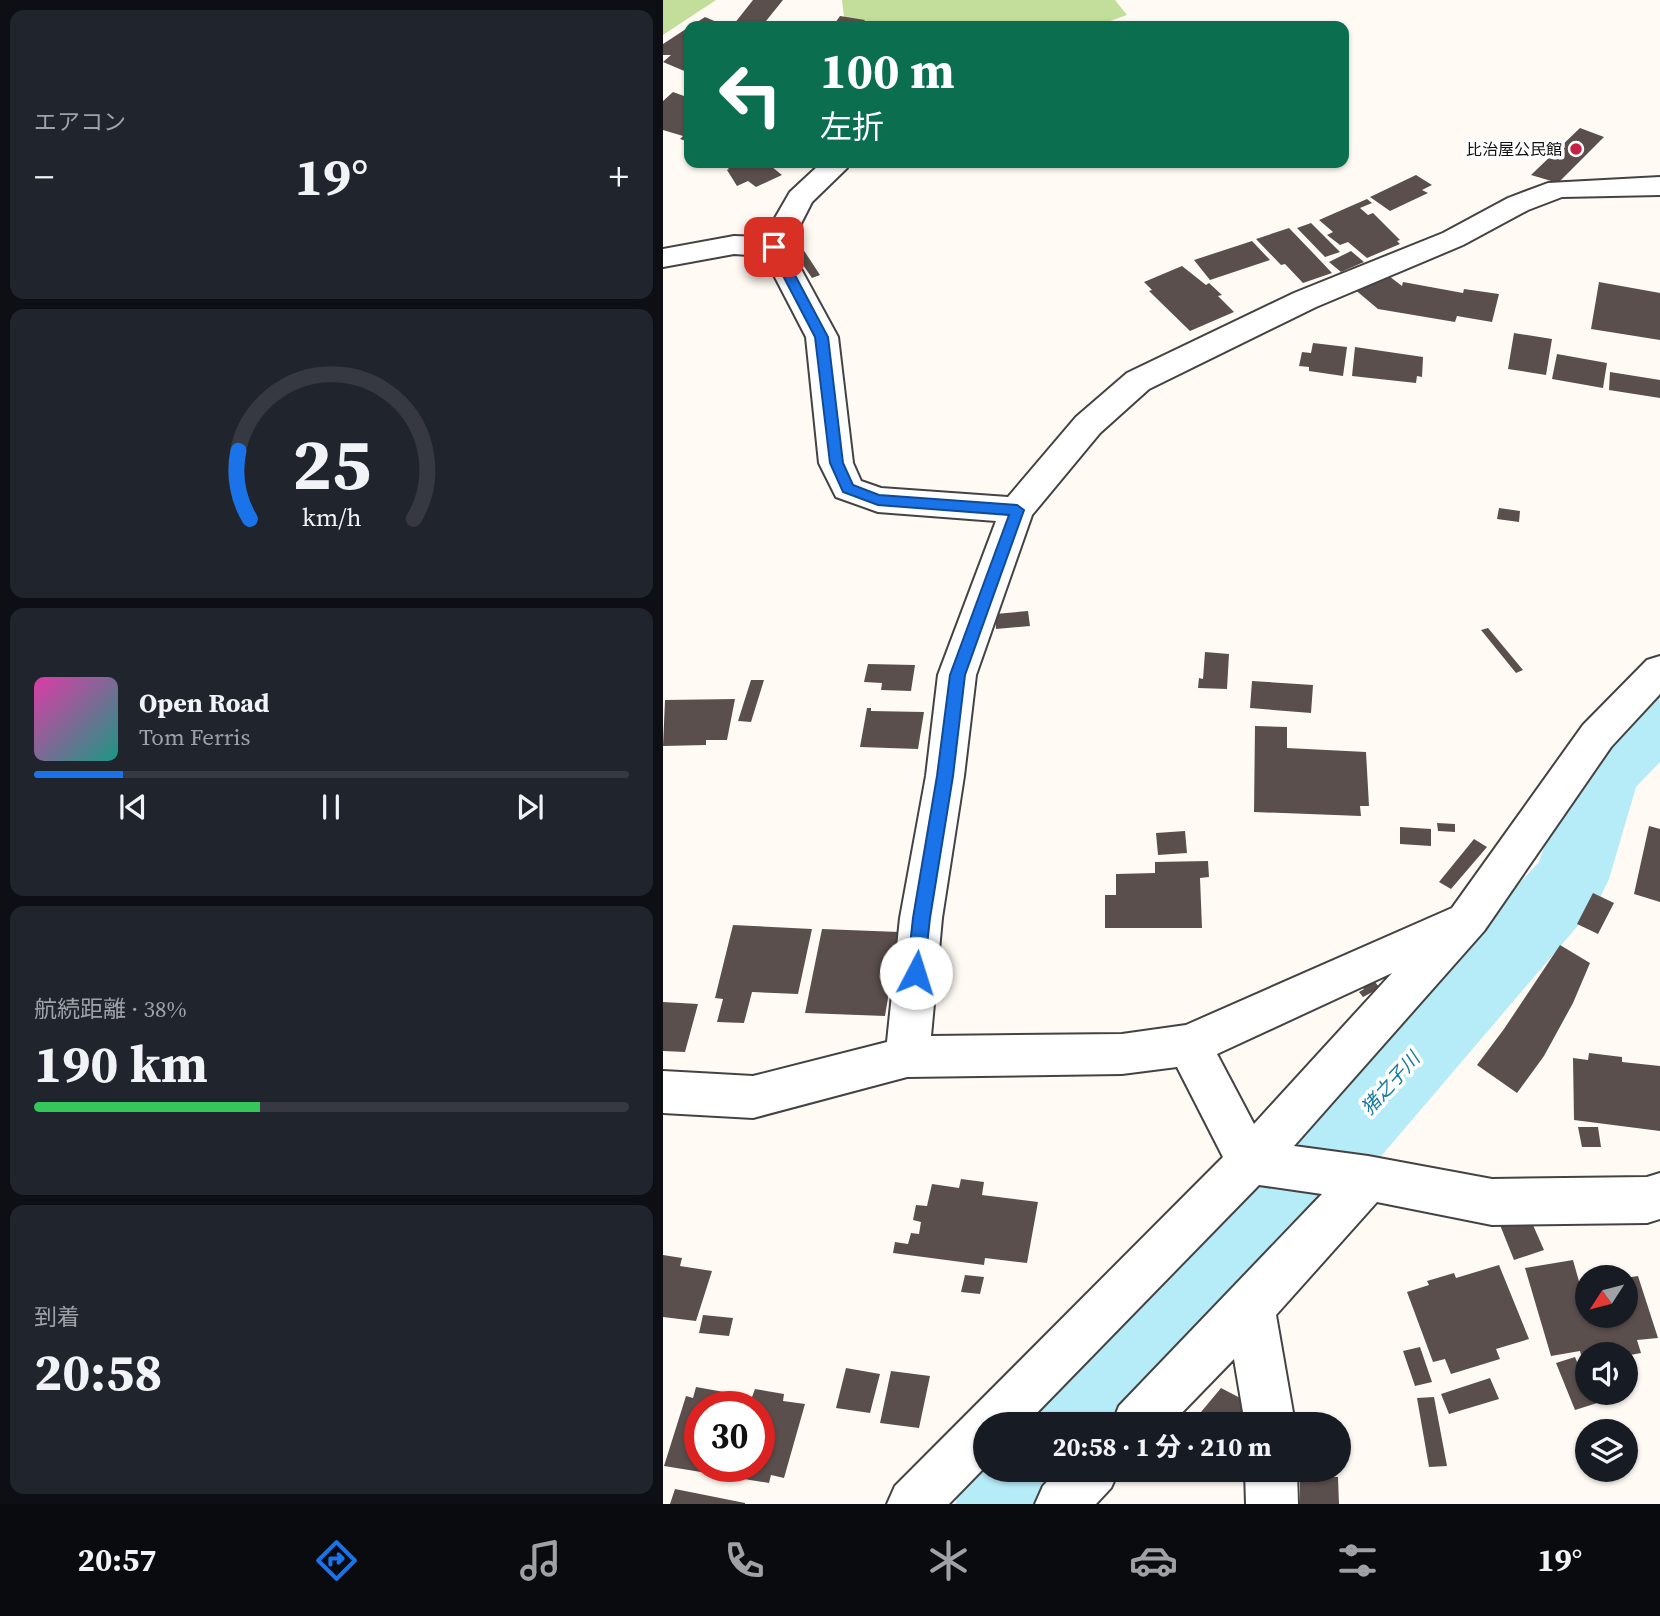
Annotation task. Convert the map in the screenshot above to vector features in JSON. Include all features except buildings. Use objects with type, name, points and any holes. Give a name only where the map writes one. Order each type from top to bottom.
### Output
[{"type":"street","points":[[774,247],[800,198],[833,168]]},
{"type":"street","points":[[907,1057],[921,918],[945,776],[958,675],[1017,510],[1088,425],[1138,381],[1305,300],[1453,239],[1518,204],[1558,189],[1660,186]]},
{"type":"street","points":[[663,258],[734,245],[774,247]]},
{"type":"street","points":[[774,247],[822,337],[836,463],[848,489],[878,500],[1017,510]]},
{"type":"street","points":[[1003,1412],[1261,1164],[1469,918],[1597,736],[1660,670]]},
{"type":"street","points":[[663,1091],[753,1097],[907,1057],[1122,1054],[1189,1045],[1469,918]]},
{"type":"street","points":[[1189,1045],[1261,1164]]},
{"type":"street","points":[[1261,1164],[1357,1177],[1493,1202],[1647,1200],[1660,1196]]},
{"type":"street","points":[[1149,1412],[1250,1307],[1357,1177]]},
{"type":"street","points":[[1250,1307],[1268,1412]]},
{"type":"street","points":[[913,1504],[973,1443]]},
{"type":"street","points":[[1061,1504],[1082,1482]]},
{"type":"street","points":[[1271,1482],[1272,1504]]},
{"type":"green space","points":[[663,0],[716,0],[684,21],[663,35]]},
{"type":"green space","points":[[842,0],[1115,0],[1127,15],[1110,21],[844,21]]},
{"type":"waterway","name":"猪之子川","points":[[1089,1412],[1264,1226],[1571,879],[1604,773],[1660,716]]},
{"type":"waterway","name":"猪之子川","points":[[1003,1504],[1024,1482]]},
{"type":"place","name":"比治屋公民館","points":[[1576,149]]},
{"type":"route","points":[[774,247],[822,337],[836,463],[848,489],[878,500],[1017,510],[958,675],[945,776],[921,918],[916,973]]}]
